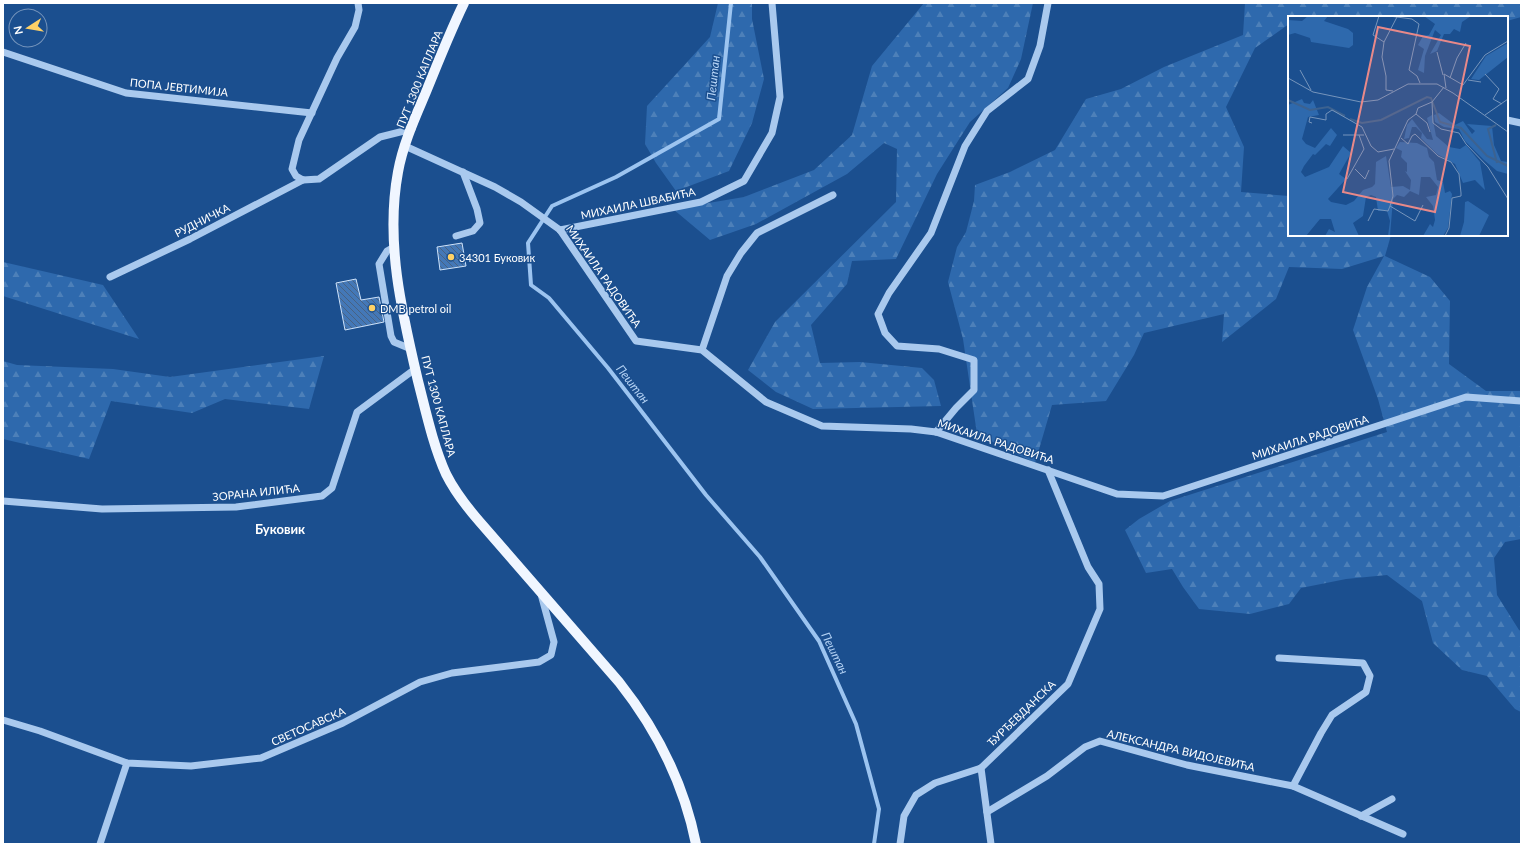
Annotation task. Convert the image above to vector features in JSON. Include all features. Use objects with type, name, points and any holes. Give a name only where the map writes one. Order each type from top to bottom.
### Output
[{"type":"main road","name":"ПУТ 1300 КАПЛАРА","points":[[464,3],[438,60],[405,146],[398,172],[394,203],[394,247],[399,293],[415,369],[436,448],[451,484],[466,506],[632,698],[653,730],[664,751],[680,788],[691,822],[696,844]]},
{"type":"street","points":[[302,180],[296,176],[292,169],[298,140],[337,58],[355,28],[359,10],[358,3]]},
{"type":"street","name":"МИХАИЛА ШВАБИЋА","points":[[560,230],[701,202],[744,182],[772,133],[780,97],[772,3]]},
{"type":"street","points":[[936,432],[956,408],[974,390],[974,360],[939,349],[898,346],[885,333],[878,314],[889,293],[931,233],[965,146],[987,111],[1028,79],[1040,46],[1048,3]]},
{"type":"street","name":"ПОПА ЈЕВТИМИЈА","points":[[3,52],[126,93],[312,113]]},
{"type":"street","points":[[1508,120],[1521,123]]},
{"type":"street","name":"РУДНИЧКА","points":[[110,277],[190,239],[302,180],[319,179],[380,137],[412,129]]},
{"type":"street","name":"МИХАИЛА РАДОВИЋА","points":[[405,146],[495,187],[521,202],[560,230],[636,341],[702,350],[766,402],[822,426],[911,429],[936,432],[1118,494],[1163,496],[1466,397],[1521,402]]},
{"type":"street","points":[[456,236],[473,231],[480,223],[477,209],[463,172]]},
{"type":"street","points":[[702,350],[727,276],[741,253],[757,233],[833,195]]},
{"type":"street","points":[[394,247],[387,251],[380,264],[391,336],[394,342],[411,349]]},
{"type":"street","name":"ЗОРАНА ИЛИЋА","points":[[3,501],[102,509],[236,507],[322,496],[332,488],[357,412],[415,369]]},
{"type":"street","name":"ЂУРЂЕВДАНСКА","points":[[900,844],[904,816],[916,795],[935,783],[981,768],[1068,684],[1100,609],[1099,584],[1088,567],[1048,470]]},
{"type":"street","name":"СВЕТОСАВСКА","points":[[3,720],[40,731],[127,763],[190,766],[261,758],[343,723],[420,682],[452,673],[539,662],[551,655],[554,642],[540,590]]},
{"type":"street","points":[[1279,658],[1363,663],[1370,676],[1366,692],[1332,715],[1293,786]]},
{"type":"street","name":"АЛЕКСАНДРА ВИДОЈЕВИЋА","points":[[987,812],[1048,776],[1085,746],[1100,741],[1187,765],[1293,786],[1403,834]]},
{"type":"street","points":[[100,844],[127,763]]},
{"type":"street","points":[[981,768],[991,844]]},
{"type":"street","points":[[1361,816],[1392,799]]},
{"type":"green space","points":[[718,3],[752,3],[752,19],[764,79],[752,123],[729,171],[676,191],[656,163],[645,144],[647,106],[710,37]]},
{"type":"green space","points":[[924,3],[1033,3],[1021,59],[1008,88],[970,122],[937,174],[896,259],[852,261],[847,284],[811,325],[820,363],[860,362],[922,368],[934,380],[941,406],[813,409],[776,392],[748,370],[775,322],[896,202],[897,149],[884,143],[847,174],[756,224],[710,240],[673,209],[744,197],[814,170],[852,135],[872,66]]},
{"type":"green space","points":[[1245,3],[1521,3],[1521,17],[1508,21],[1508,16],[1288,16],[1288,25],[1255,48],[1226,107],[1244,147],[1241,192],[1288,196],[1288,236],[1391,236],[1385,256],[1430,277],[1450,301],[1449,364],[1486,391],[1521,391],[1521,539],[1505,542],[1494,558],[1497,595],[1521,631],[1521,712],[1515,709],[1487,676],[1462,670],[1433,643],[1422,601],[1387,575],[1346,579],[1301,588],[1289,604],[1250,614],[1199,609],[1172,569],[1146,573],[1125,530],[1139,519],[1170,501],[1387,432],[1378,399],[1353,330],[1367,287],[1384,256],[1342,269],[1289,267],[1276,299],[1222,342],[1224,314],[1144,333],[1134,355],[1106,401],[1052,405],[1035,463],[977,434],[963,339],[948,282],[957,247],[966,232],[974,201],[975,185],[1010,172],[1055,150],[1086,99],[1121,89],[1164,67],[1243,35]]},
{"type":"green space","points":[[3,262],[103,285],[139,339],[3,296]]},
{"type":"green space","points":[[324,356],[309,409],[225,399],[192,413],[111,401],[89,459],[3,439],[3,361],[17,365],[113,369],[170,377]]},
{"type":"building","points":[[462,243],[466,266],[440,270],[437,247]]},
{"type":"building","points":[[356,279],[361,300],[379,297],[384,322],[345,330],[336,283]]},
{"type":"waterway","name":"Пештан","points":[[731,3],[719,119],[616,177],[552,206],[528,243],[531,285],[549,298],[608,368],[706,495],[760,557],[819,641],[856,724],[879,809],[874,844]]},
{"type":"place","name":"34301 Буковик","points":[[451,257]]},
{"type":"place","name":"DMB petrol oil","points":[[372,308]]},
{"type":"district","name":"Буковик","points":[[280,529]]}]
